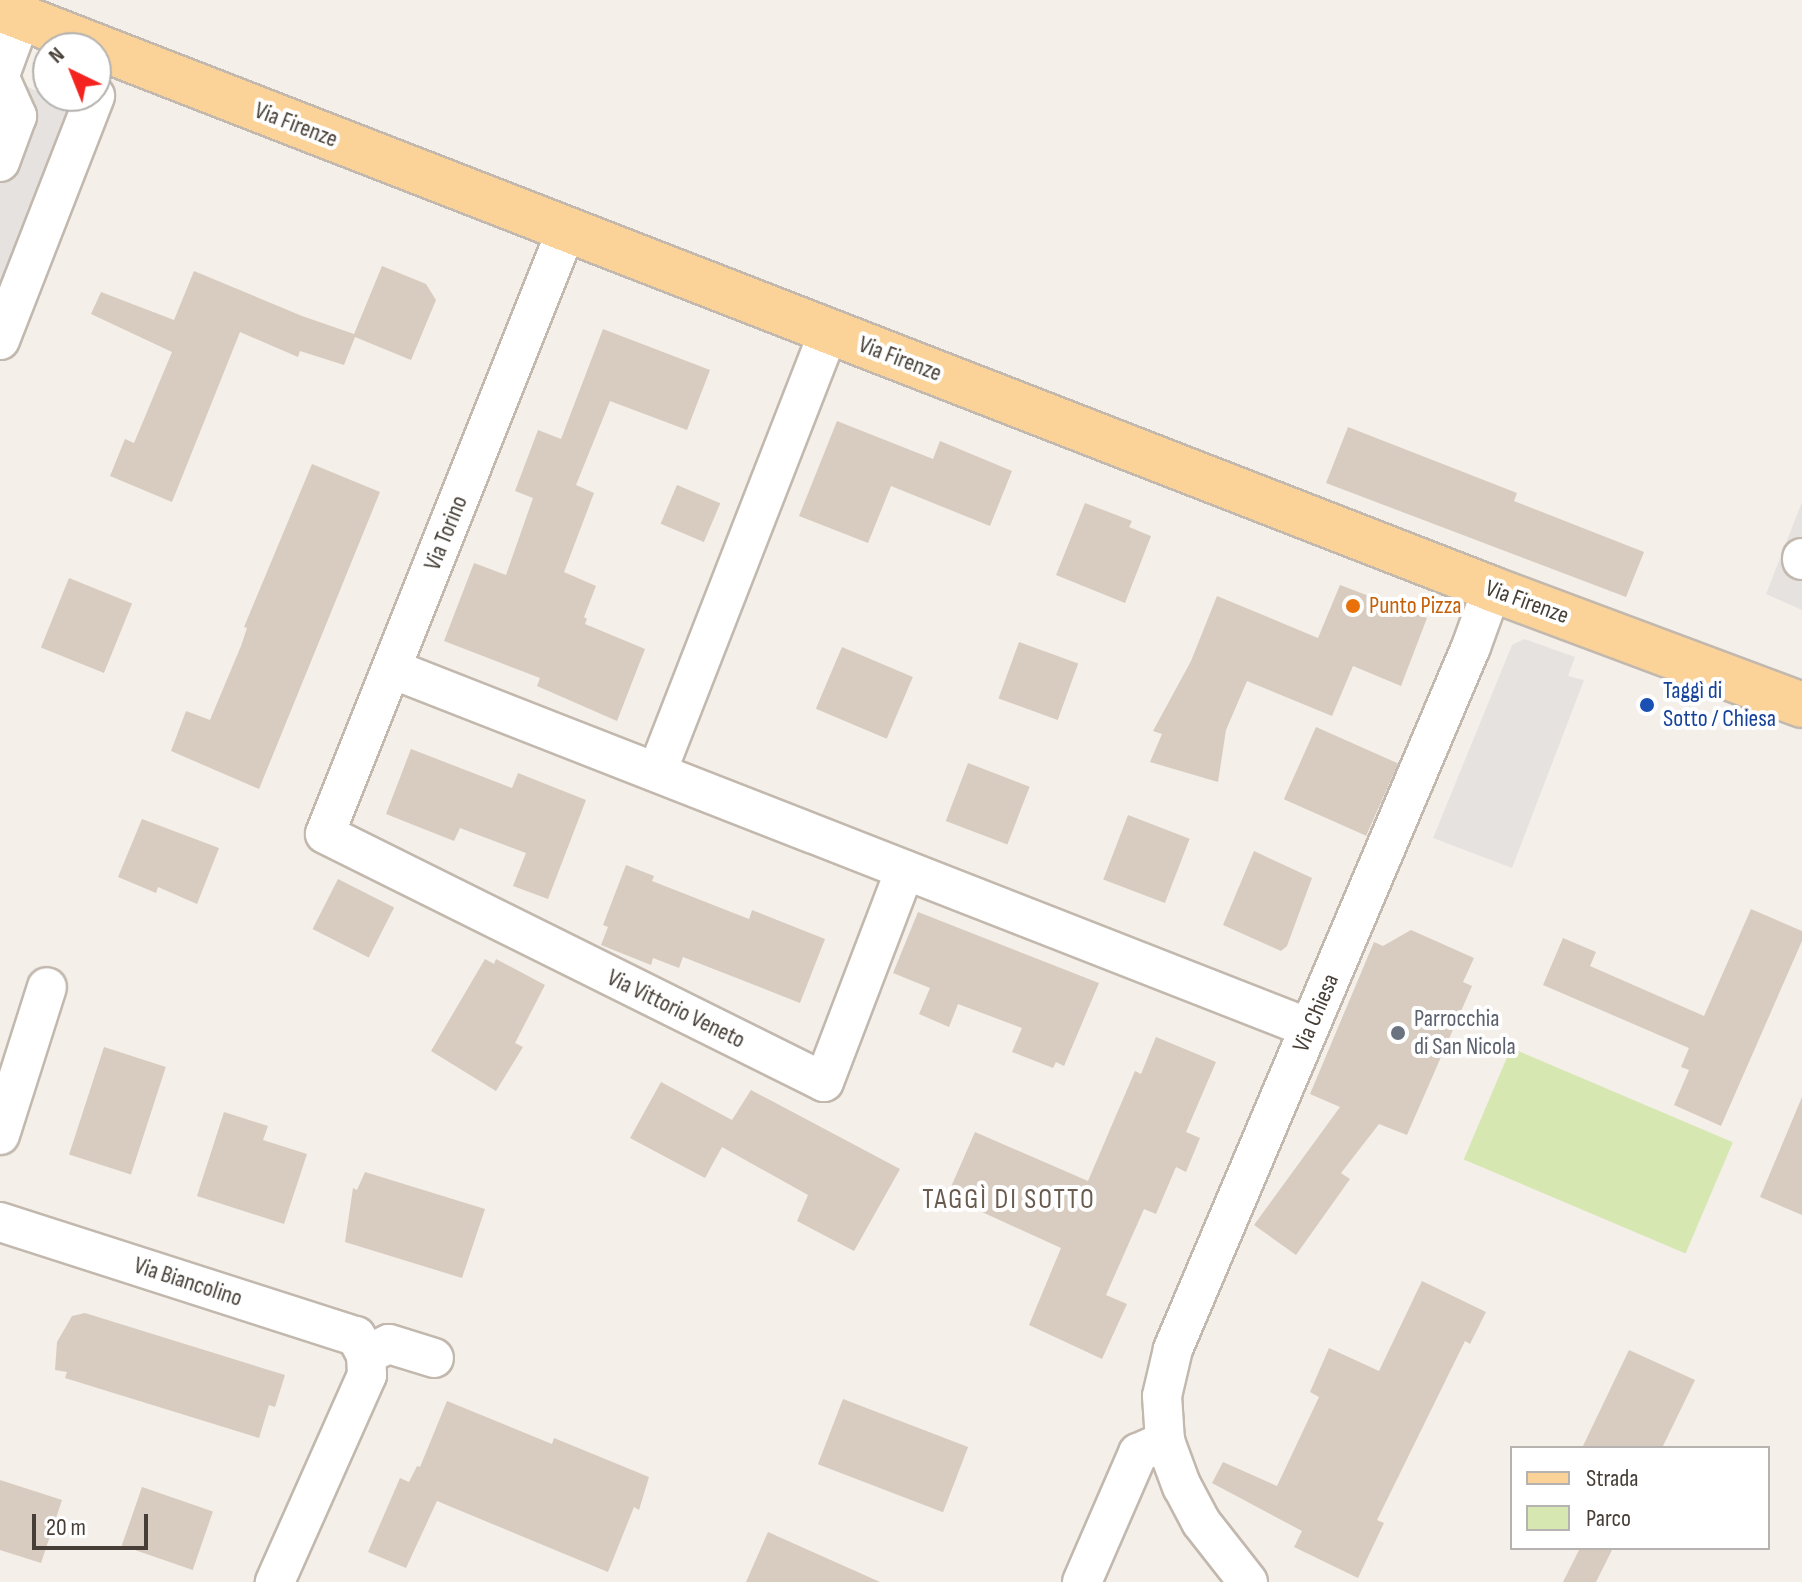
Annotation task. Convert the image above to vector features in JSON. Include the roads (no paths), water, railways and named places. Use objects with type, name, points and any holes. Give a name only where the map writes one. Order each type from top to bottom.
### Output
[{"type":"main road","name":"Via Firenze","points":[[10,13],[60,32]]},
{"type":"main road","name":"Via Firenze","points":[[112,52],[1492,589],[1802,705]]},
{"type":"street","points":[[0,162],[17,116],[0,76],[10,13]]},
{"type":"street","points":[[0,340],[88,112]]},
{"type":"street","name":"Via Torino","points":[[325,834],[566,231]]},
{"type":"street","points":[[657,772],[829,331]]},
{"type":"street","name":"Via Chiesa","points":[[1248,1582],[1201,1522],[1182,1487],[1165,1441],[1162,1396],[1173,1349],[1471,647],[1492,589]]},
{"type":"street","points":[[392,669],[1309,1028]]},
{"type":"street","name":"Via Vittorio Veneto","points":[[325,834],[824,1082],[905,870]]},
{"type":"street","points":[[0,1135],[47,987]]},
{"type":"street","name":"Via Biancolino","points":[[0,1222],[356,1336],[366,1355]]},
{"type":"street","points":[[275,1582],[367,1375],[366,1355],[389,1344],[434,1358]]},
{"type":"street","points":[[1082,1582],[1138,1453],[1165,1441]]},
{"type":"place","name":"Punto Pizza","points":[[1353,606]]},
{"type":"place","name":"Taggì di Sotto / Chiesa","points":[[1647,705]]},
{"type":"place","name":"Parrocchia di San Nicola","points":[[1398,1033]]},
{"type":"district","name":"TAGGÌ DI SOTTO","points":[[1009,1200]]}]
